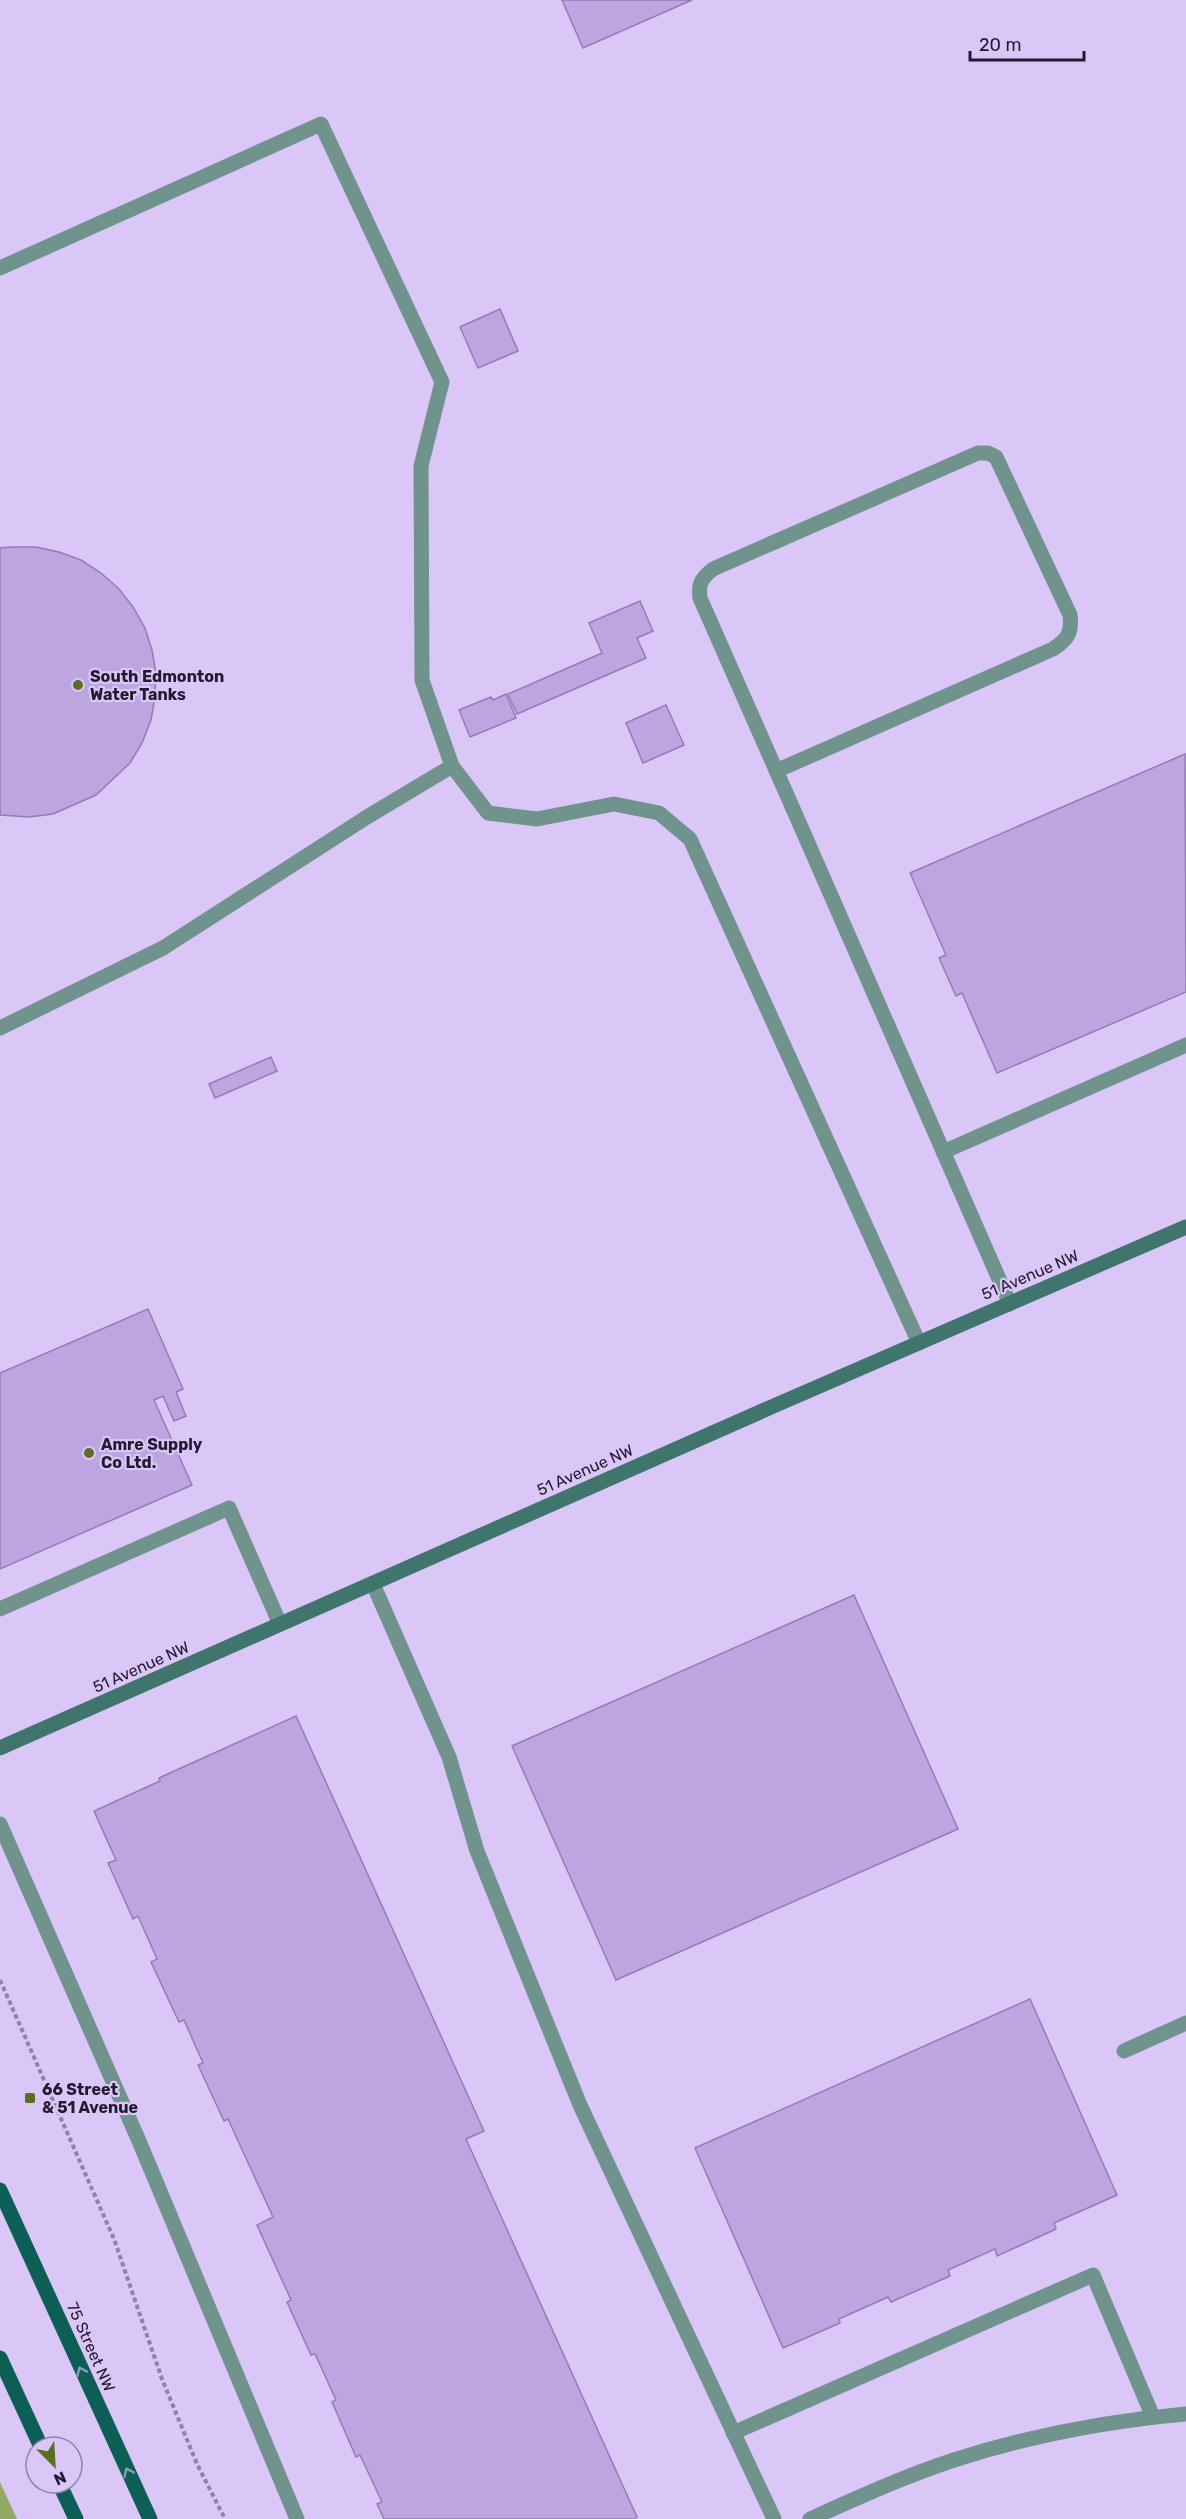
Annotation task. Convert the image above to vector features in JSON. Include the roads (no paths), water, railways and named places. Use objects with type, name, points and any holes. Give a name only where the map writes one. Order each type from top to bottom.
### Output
[{"type":"main road","name":"75 Street NW","points":[[0,2190],[150,2519]]},
{"type":"main road","points":[[0,2358],[36,2435]]},
{"type":"main road","points":[[65,2495],[76,2519]]},
{"type":"street","points":[[0,268],[321,124],[442,382],[421,466],[422,681],[452,766],[488,813],[537,819],[614,804],[659,813],[690,839],[919,1343]]},
{"type":"street","points":[[776,771],[1053,649],[1065,641],[1071,630],[1070,615],[1002,464],[996,457],[988,453],[978,453],[713,569],[702,578],[699,586],[700,598],[1010,1304]]},
{"type":"street","points":[[0,1028],[163,948],[367,817],[452,766]]},
{"type":"street","points":[[943,1152],[1186,1045]]},
{"type":"street","name":"51 Avenue NW","points":[[0,1749],[1186,1227]]},
{"type":"street","points":[[0,1609],[229,1508],[280,1624]]},
{"type":"street","points":[[373,1584],[449,1757],[477,1851],[580,2105],[774,2519]]},
{"type":"street","points":[[0,1824],[143,2152],[297,2519]]},
{"type":"street","points":[[1124,2052],[1186,2023]]},
{"type":"street","points":[[733,2433],[1093,2275],[1153,2417]]},
{"type":"street","points":[[810,2519],[952,2461],[1024,2439],[1090,2426],[1186,2414]]},
{"type":"place","name":"South Edmonton Water Tanks","points":[[78,685]]},
{"type":"place","name":"Amre Supply Co Ltd.","points":[[89,1453]]},
{"type":"place","name":"66 Street & 51 Avenue","points":[[30,2098]]}]
